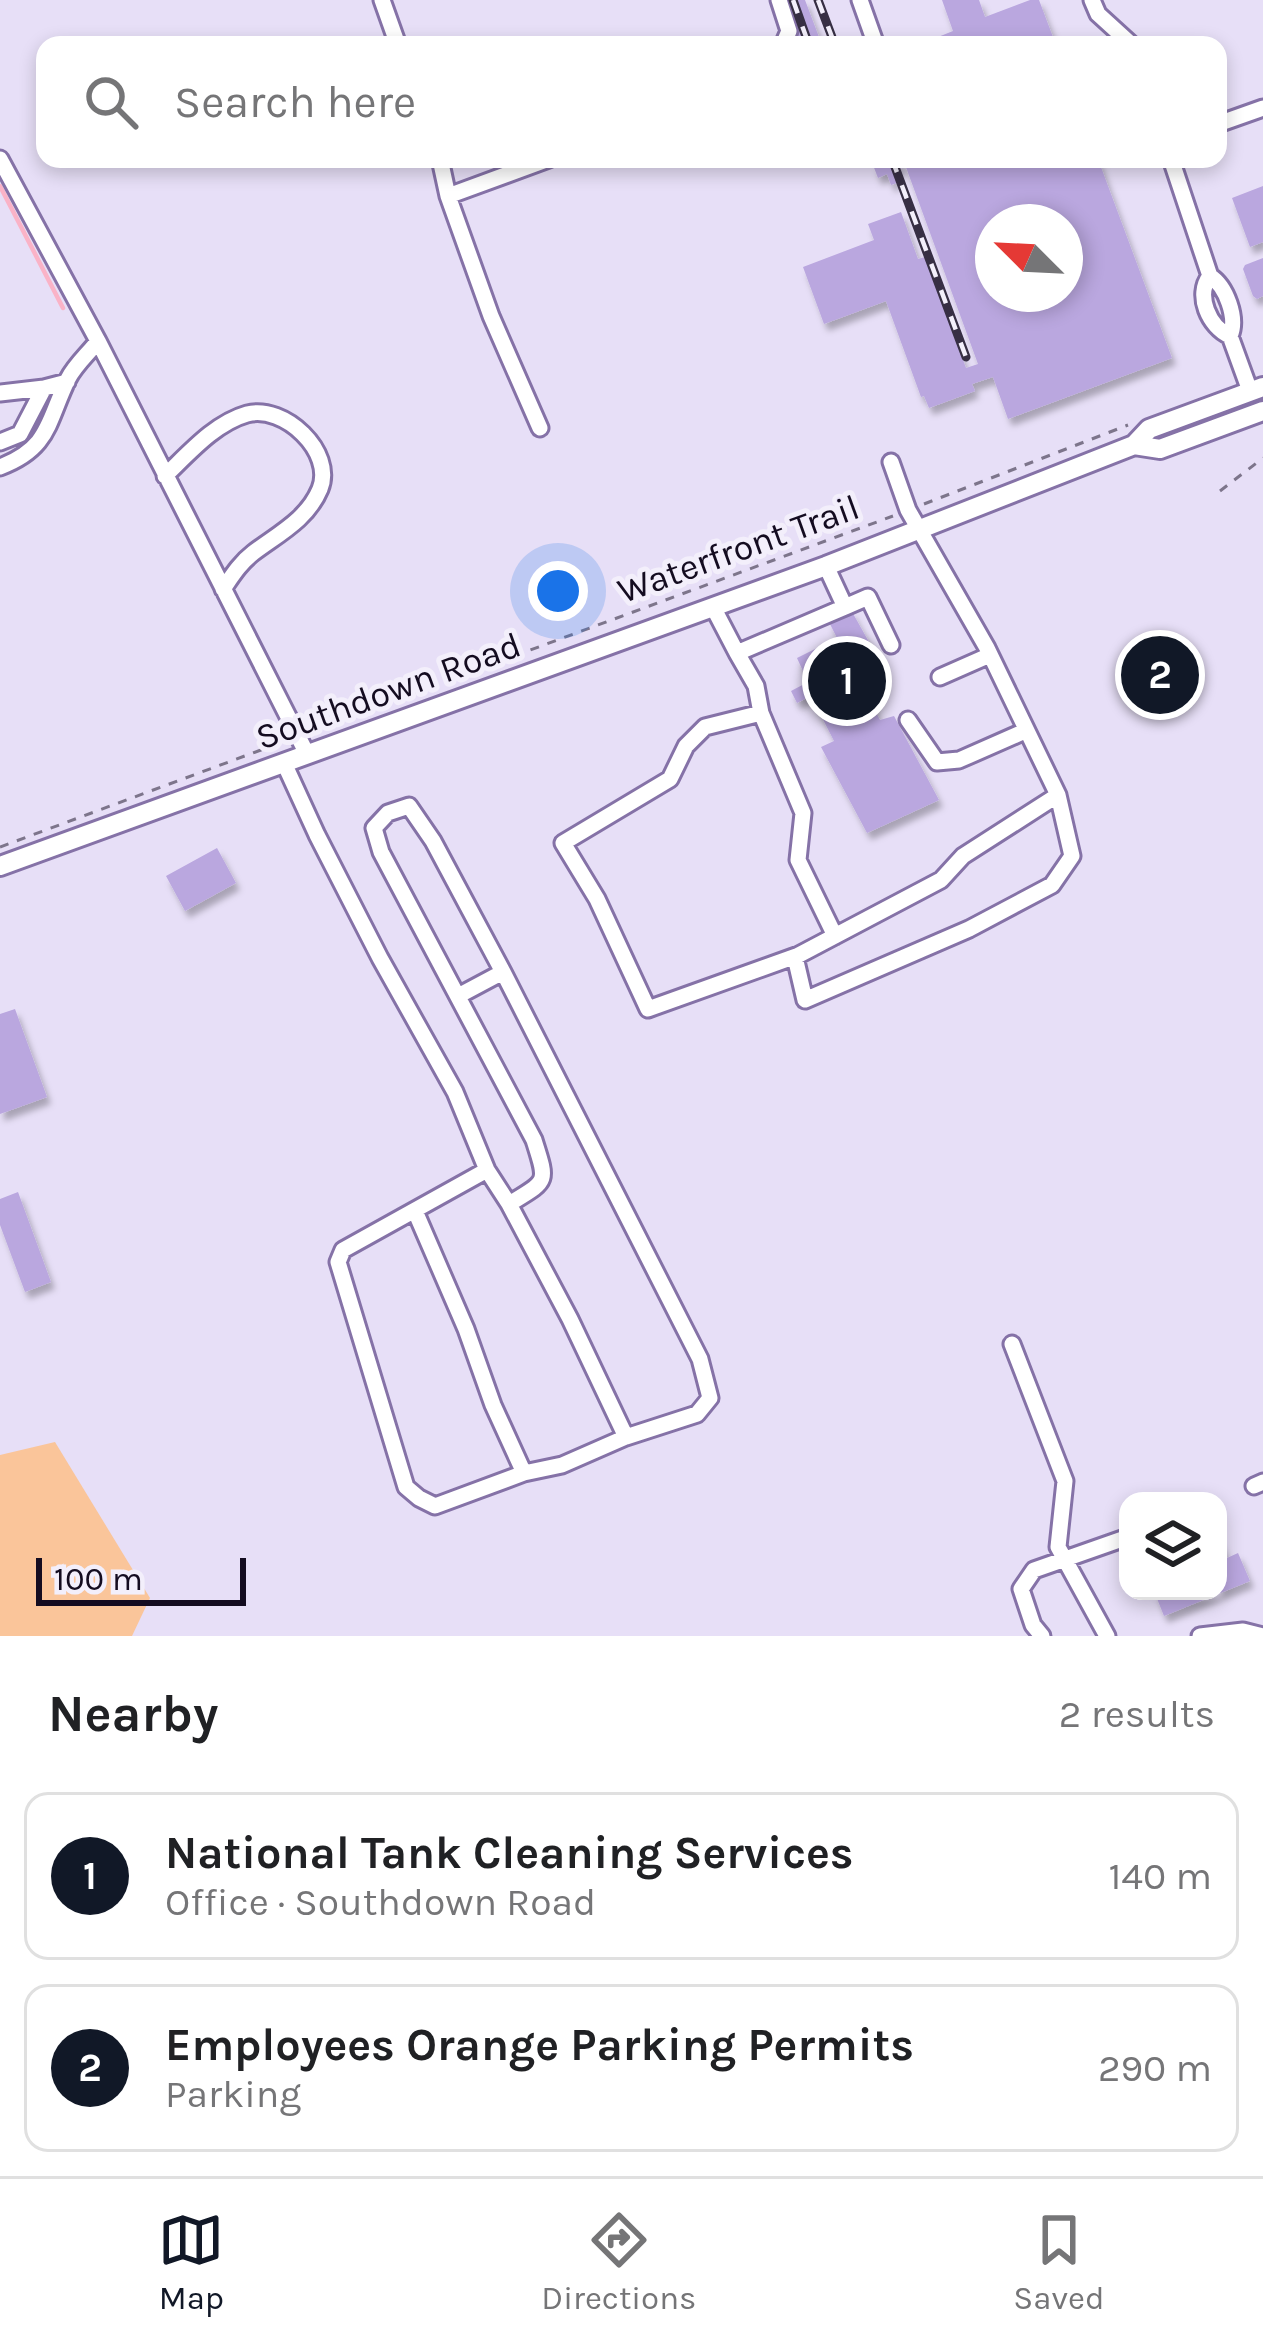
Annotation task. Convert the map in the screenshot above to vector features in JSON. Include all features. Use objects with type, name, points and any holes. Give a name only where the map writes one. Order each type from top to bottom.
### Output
[{"type":"main road","points":[[1257,389],[1261,418]]},
{"type":"main road","name":"Southdown Road","points":[[0,866],[284,763],[303,745],[713,607],[921,530],[1134,445],[1149,429],[1257,389]]},
{"type":"main road","name":"Southdown Road","points":[[1134,445],[1160,449],[1261,418]]},
{"type":"lane","points":[[382,0],[395,36]]},
{"type":"lane","points":[[779,0],[787,36]]},
{"type":"lane","points":[[860,0],[873,36]]},
{"type":"lane","points":[[1093,0],[1098,14],[1122,36]]},
{"type":"lane","points":[[1227,121],[1263,108]]},
{"type":"lane","points":[[0,159],[303,745]]},
{"type":"lane","points":[[442,168],[491,316],[540,428]]},
{"type":"lane","points":[[448,196],[524,168]]},
{"type":"lane","points":[[1174,168],[1210,276],[1203,298],[1217,328],[1230,336],[1257,389]]},
{"type":"lane","points":[[0,467],[34,448],[67,382],[98,341]]},
{"type":"lane","points":[[0,393],[67,382]]},
{"type":"lane","points":[[0,442],[20,434],[44,388]]},
{"type":"lane","points":[[165,476],[215,430],[256,412],[282,420],[316,450],[323,477],[312,504],[284,532],[249,556],[223,589]]},
{"type":"lane","points":[[796,956],[805,1000],[969,929],[1052,885],[1072,856],[1058,794],[990,655],[908,510],[891,462]]},
{"type":"lane","points":[[826,566],[845,607]]},
{"type":"lane","points":[[737,653],[868,597],[891,645]]},
{"type":"lane","points":[[713,607],[756,686],[761,712],[803,812],[798,860],[836,936]]},
{"type":"lane","points":[[940,677],[990,655]]},
{"type":"lane","points":[[761,712],[705,727],[686,746],[670,779],[563,842],[597,898],[648,1009],[796,956],[836,936],[941,880],[963,856],[1058,794]]},
{"type":"lane","points":[[908,720],[938,761],[959,760],[1025,731]]},
{"type":"lane","points":[[284,763],[380,958],[455,1092],[488,1170],[570,1318],[626,1437]]},
{"type":"lane","points":[[488,1170],[343,1250],[338,1262],[406,1487],[435,1506],[697,1414],[710,1398],[700,1360],[503,972],[433,841],[409,806],[388,813],[374,827],[381,852],[534,1140],[544,1173],[540,1185],[509,1204]]},
{"type":"lane","points":[[458,996],[503,972]]},
{"type":"lane","points":[[415,1211],[524,1474]]},
{"type":"lane","points":[[1012,1343],[1064,1481],[1058,1547],[1107,1636]]},
{"type":"lane","points":[[1042,1636],[1022,1589],[1034,1570],[1119,1540]]},
{"type":"lane","points":[[1200,1636],[1243,1631],[1263,1636]]},
{"type":"path","name":"Waterfront Trail","points":[[0,847],[303,745],[1138,421]]},
{"type":"path","points":[[1220,490],[1263,458]]},
{"type":"shaded area","points":[[55,1442],[150,1598],[132,1636],[0,1636],[0,1455]]},
{"type":"building","points":[[797,0],[805,0],[819,36],[798,36],[794,25],[804,21]]},
{"type":"building","points":[[942,0],[979,0],[985,17],[1039,0],[1053,36],[940,36],[953,31]]},
{"type":"building","points":[[874,168],[902,168],[893,172],[897,183],[891,185],[887,174],[878,178]]},
{"type":"building","points":[[906,168],[1101,168],[1172,358],[1008,419],[993,377],[972,384],[975,391],[929,408],[886,301],[824,324],[803,267],[874,240],[868,224],[901,212],[918,259],[925,257],[966,368],[978,364]]},
{"type":"building","points":[[1263,186],[1263,242],[1250,247],[1232,198]]},
{"type":"building","points":[[1263,258],[1263,296],[1257,299],[1243,269]]},
{"type":"building","points":[[851,610],[869,642],[847,657],[880,720],[894,716],[939,800],[867,833],[821,747],[834,741],[811,696],[797,703],[791,691],[808,682],[797,658],[837,638],[829,622]]},
{"type":"building","points":[[217,848],[236,883],[185,911],[166,876]]},
{"type":"building","points":[[15,1009],[47,1097],[0,1114],[0,1014]]},
{"type":"building","points":[[18,1192],[51,1282],[25,1292],[0,1225],[0,1199]]},
{"type":"building","points":[[1238,1553],[1250,1581],[1227,1590],[1227,1558]]},
{"type":"building","points":[[1158,1600],[1203,1600],[1164,1616]]},
{"type":"waterway","points":[[0,186],[63,308]]},
{"type":"railway","points":[[793,0],[806,36]]},
{"type":"railway","points":[[818,0],[832,36]]},
{"type":"railway","points":[[895,168],[966,357]]},
{"type":"place","name":"Employees Orange Parking Permits","points":[[1160,675]]},
{"type":"place","name":"National Tank Cleaning Services","points":[[847,681]]}]
